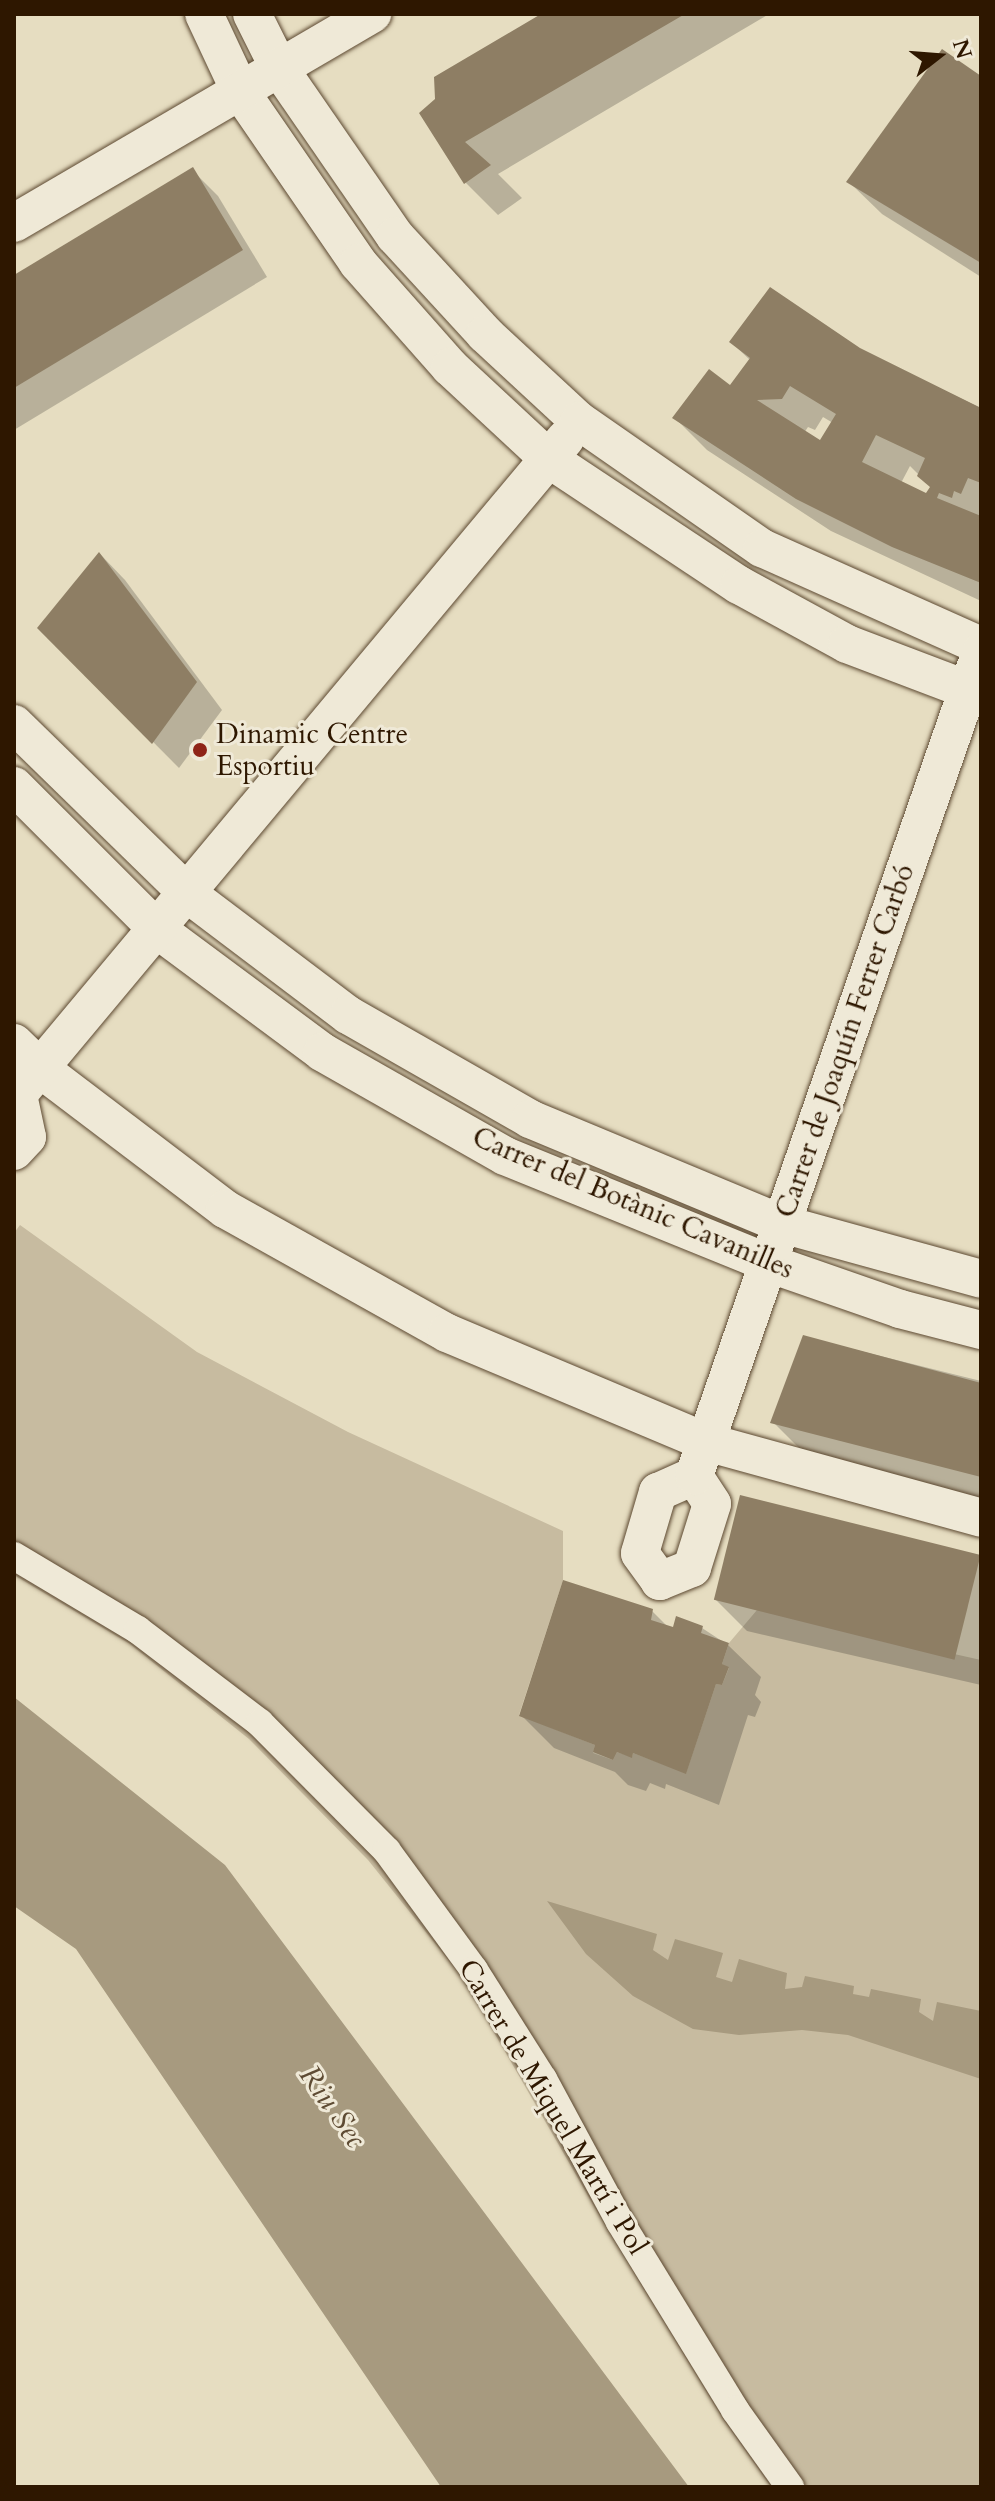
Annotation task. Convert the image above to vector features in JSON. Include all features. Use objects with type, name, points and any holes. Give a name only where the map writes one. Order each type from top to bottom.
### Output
[{"type":"street","points":[[204,14],[240,91],[358,263],[450,367],[549,459],[739,585],[847,644],[974,694]]},
{"type":"street","points":[[252,14],[279,68],[395,236],[485,334],[579,421],[762,548],[981,649]]},
{"type":"street","points":[[14,223],[372,14]]},
{"type":"street","points":[[25,1089],[579,421]]},
{"type":"street","name":"Carrer de Joaquín Ferrer Carbó","points":[[700,1459],[974,694],[981,649]]},
{"type":"street","name":"Carrer del Botànic Cavanilles","points":[[14,724],[188,894],[348,1015],[530,1119],[782,1224],[981,1279]]},
{"type":"street","name":"Carrer del Botànic Cavanilles","points":[[14,786],[158,930],[322,1052],[505,1156],[768,1263],[900,1309],[981,1330]]},
{"type":"street","points":[[14,1043],[25,1089],[27,1137],[14,1151]]},
{"type":"street","points":[[25,1089],[225,1209],[447,1333],[700,1459],[981,1518]]},
{"type":"street","name":"Carrer de Miquel Martí i Pol","points":[[14,1556],[138,1630],[260,1723],[387,1851],[474,1970],[543,2079],[645,2262],[735,2410],[790,2487]]},
{"type":"shaded area","points":[[20,1225],[197,1352],[348,1432],[563,1531],[563,1580],[519,1715],[595,1745],[593,1753],[613,1760],[617,1752],[632,1757],[633,1753],[686,1773],[716,1684],[722,1685],[729,1668],[722,1664],[729,1643],[757,1610],[981,1660],[981,2487],[771,2487],[723,2419],[606,2227],[462,1977],[368,1860],[249,1739],[130,1644],[14,1575],[14,1233]]},
{"type":"water","name":"Riu Sec","points":[[14,1697],[225,1865],[689,2487],[441,2487],[76,1949],[14,1906]]},
{"type":"water","points":[[547,1901],[657,1934],[653,1950],[668,1960],[675,1939],[723,1953],[716,1977],[732,1982],[739,1959],[787,1973],[785,1989],[802,1987],[805,1976],[854,1986],[853,1994],[869,1997],[871,1989],[921,1999],[919,2012],[933,2021],[937,2002],[981,2011],[981,2079],[848,2035],[802,2030],[739,2035],[693,2029],[633,1996],[586,1954]]},
{"type":"building","points":[[541,14],[685,14],[465,142],[491,165],[464,184],[419,113],[435,99],[434,77]]},
{"type":"building","points":[[942,49],[981,76],[981,263],[846,182]]},
{"type":"building","points":[[193,167],[243,250],[14,388],[14,275]]},
{"type":"building","points":[[770,287],[860,348],[981,408],[981,483],[968,478],[961,494],[954,491],[952,498],[939,493],[937,498],[981,516],[981,583],[892,547],[796,499],[672,418],[709,369],[730,385],[750,358],[729,342]],"holes":[[[790,386],[836,414],[820,440],[757,400],[782,399]],[[876,435],[925,458],[917,476],[930,487],[926,493],[862,462]]]},
{"type":"building","points":[[99,552],[197,682],[152,744],[37,628]]},
{"type":"building","points":[[803,1335],[981,1383],[981,1477],[770,1423]]},
{"type":"building","points":[[740,1495],[981,1555],[955,1660],[714,1600]]},
{"type":"building","points":[[563,1580],[653,1609],[651,1620],[673,1627],[676,1616],[703,1626],[701,1633],[729,1643],[722,1664],[729,1667],[722,1685],[716,1684],[686,1774],[633,1753],[632,1758],[617,1752],[613,1760],[593,1752],[595,1745],[519,1716]]},
{"type":"place","name":"Dinamic Centre Esportiu","points":[[200,750]]}]
